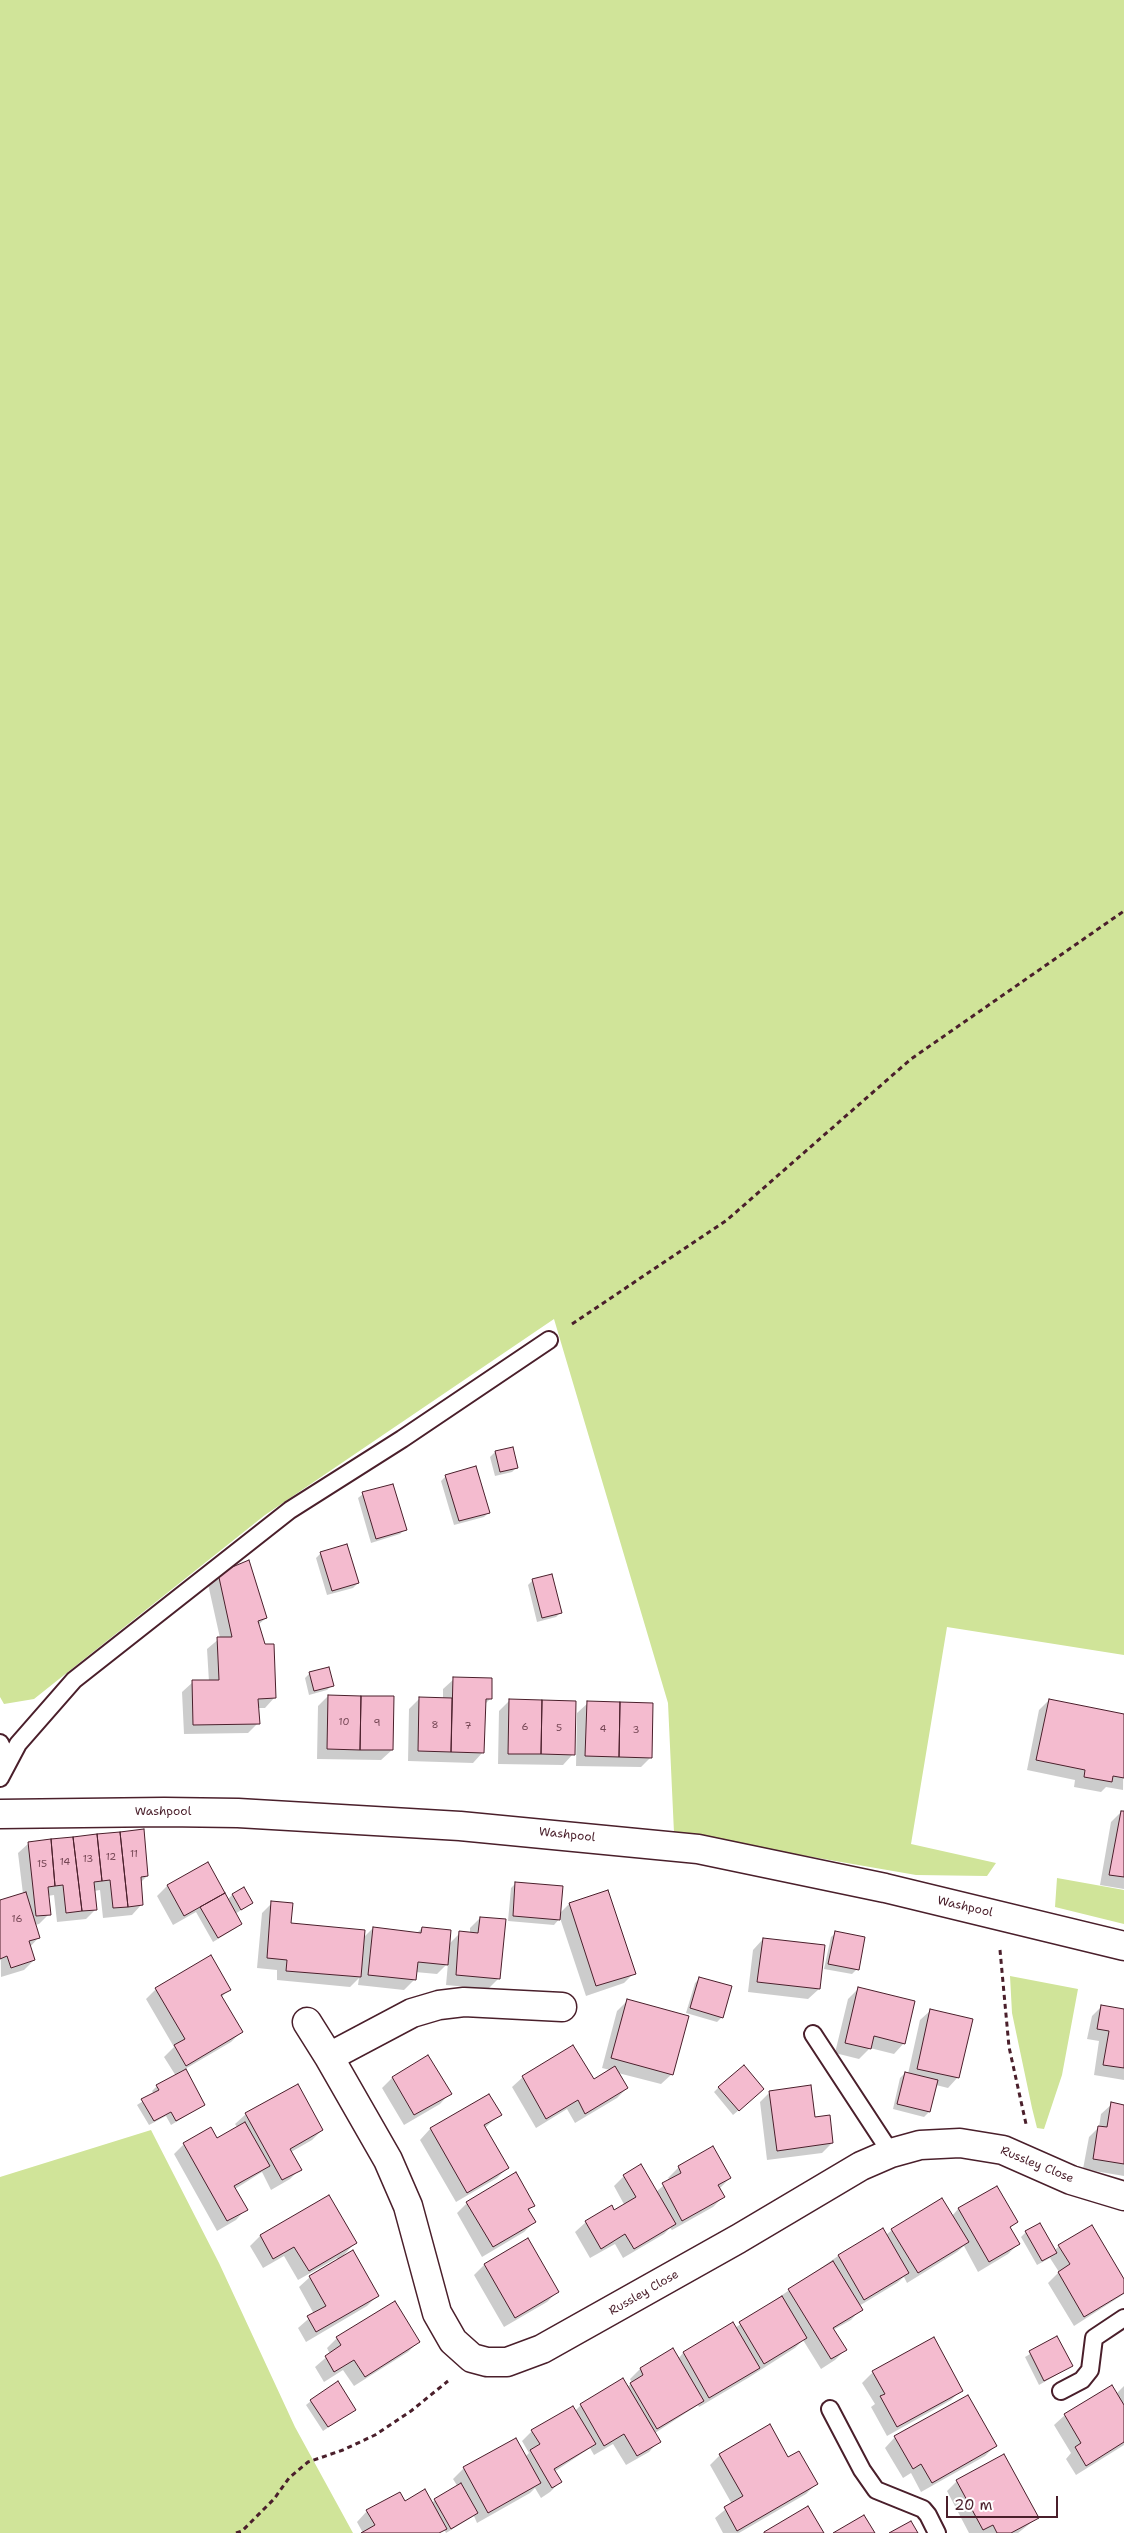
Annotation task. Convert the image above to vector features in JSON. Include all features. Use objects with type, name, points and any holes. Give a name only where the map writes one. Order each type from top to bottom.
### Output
[{"type":"street","name":"Washpool","points":[[0,1814],[238,1813],[542,1832],[698,1849],[998,1914],[1124,1946]]},
{"type":"street","points":[[329,2057],[412,2014],[439,2005],[464,2002],[562,2007]]},
{"type":"street","points":[[307,2022],[388,2160],[408,2206],[437,2314],[453,2341],[472,2358]]},
{"type":"street","name":"Russley Close","points":[[472,2358],[487,2362],[507,2362],[542,2349],[722,2249],[861,2166],[891,2153],[920,2145],[960,2143],[1003,2150],[1071,2180],[1124,2196]]},
{"type":"lane","points":[[0,1778],[18,1744],[74,1680],[290,1510],[402,1439],[549,1340]]},
{"type":"lane","points":[[0,1743],[9,1761]]},
{"type":"lane","points":[[813,2034],[891,2153]]},
{"type":"lane","points":[[1061,2391],[1082,2380],[1090,2370],[1094,2338],[1124,2318]]},
{"type":"lane","points":[[830,2409],[862,2470],[876,2490],[923,2509],[928,2515],[936,2533]]},
{"type":"path","points":[[549,1340],[727,1220],[911,1059],[1124,911]]},
{"type":"path","points":[[998,1914],[1009,2047],[1033,2163]]},
{"type":"path","points":[[236,2533],[242,2531],[265,2509],[289,2478],[308,2462],[343,2450],[374,2434],[438,2390],[472,2358]]},
{"type":"green space","points":[[0,0],[1124,0],[1124,1655],[947,1627],[911,1844],[996,1863],[987,1876],[916,1875],[674,1833],[668,1703],[554,1319],[265,1515],[34,1699],[4,1704],[0,1697]]},
{"type":"green space","points":[[1057,1878],[1124,1890],[1124,1924],[1055,1907]]},
{"type":"green space","points":[[1010,1976],[1078,1989],[1062,2075],[1044,2129],[1037,2128],[1032,2108],[1012,2013]]},
{"type":"green space","points":[[151,2130],[219,2263],[295,2427],[353,2533],[0,2533],[0,2177]]},
{"type":"building","points":[[513,1447],[518,1468],[500,1472],[495,1451]]},
{"type":"building","points":[[476,1466],[490,1513],[459,1521],[445,1475]]},
{"type":"building","points":[[393,1484],[407,1530],[376,1539],[362,1492]]},
{"type":"building","points":[[347,1544],[359,1583],[332,1591],[320,1552]]},
{"type":"building","points":[[249,1560],[267,1618],[258,1621],[265,1644],[274,1644],[276,1698],[258,1699],[260,1724],[193,1725],[192,1680],[219,1680],[217,1637],[232,1637],[218,1573]]},
{"type":"building","points":[[552,1574],[562,1613],[542,1618],[532,1579]]},
{"type":"building","points":[[329,1667],[334,1686],[314,1691],[309,1672]]},
{"type":"building","points":[[453,1677],[492,1678],[492,1699],[486,1699],[484,1753],[451,1752]]},
{"type":"building","points":[[328,1695],[361,1696],[360,1750],[327,1749]]},
{"type":"building","points":[[361,1696],[394,1696],[393,1750],[360,1750]]},
{"type":"building","points":[[419,1697],[452,1698],[451,1752],[418,1751]]},
{"type":"building","points":[[509,1699],[542,1700],[541,1754],[508,1754]]},
{"type":"building","points":[[1049,1699],[1124,1714],[1124,1778],[1113,1776],[1112,1782],[1084,1777],[1085,1770],[1036,1760]]},
{"type":"building","points":[[542,1700],[576,1701],[575,1755],[541,1754]]},
{"type":"building","points":[[587,1701],[620,1702],[619,1757],[585,1756]]},
{"type":"building","points":[[620,1702],[653,1703],[652,1758],[619,1757]]},
{"type":"building","points":[[1121,1811],[1124,1811],[1124,1877],[1109,1875]]},
{"type":"building","points":[[144,1829],[148,1876],[141,1877],[143,1905],[128,1907],[120,1832]]},
{"type":"building","points":[[120,1832],[128,1907],[113,1908],[110,1880],[102,1881],[97,1834]]},
{"type":"building","points":[[97,1834],[102,1881],[94,1882],[97,1910],[82,1911],[73,1837]]},
{"type":"building","points":[[73,1837],[82,1911],[66,1913],[63,1885],[55,1886],[51,1839]]},
{"type":"building","points":[[51,1839],[55,1886],[48,1887],[51,1915],[36,1916],[28,1842]]},
{"type":"building","points":[[208,1862],[225,1893],[184,1916],[167,1885]]},
{"type":"building","points":[[515,1882],[563,1886],[560,1920],[513,1916]]},
{"type":"building","points":[[244,1887],[253,1903],[241,1910],[232,1894]]},
{"type":"building","points":[[608,1890],[636,1974],[596,1986],[569,1903]]},
{"type":"building","points":[[26,1892],[40,1938],[29,1941],[35,1960],[11,1968],[7,1956],[0,1959],[0,1900]]},
{"type":"building","points":[[225,1893],[242,1924],[218,1938],[200,1907]]},
{"type":"building","points":[[271,1901],[293,1903],[291,1923],[365,1930],[361,1977],[286,1971],[287,1960],[267,1958]]},
{"type":"building","points":[[480,1917],[506,1919],[500,1979],[456,1975],[459,1931],[478,1933]]},
{"type":"building","points":[[373,1927],[421,1933],[422,1927],[451,1930],[448,1965],[418,1962],[416,1980],[368,1975]]},
{"type":"building","points":[[835,1931],[865,1937],[859,1970],[828,1964]]},
{"type":"building","points":[[763,1938],[825,1945],[820,1989],[757,1982]]},
{"type":"building","points":[[211,1955],[231,1990],[221,1995],[243,2032],[186,2066],[174,2045],[185,2039],[155,1988]]},
{"type":"building","points":[[699,1977],[732,1986],[723,2018],[690,2008]]},
{"type":"building","points":[[858,1987],[915,2001],[905,2044],[874,2036],[871,2049],[845,2043]]},
{"type":"building","points":[[627,1999],[689,2016],[673,2075],[611,2058]]},
{"type":"building","points":[[1101,2005],[1124,2009],[1124,2068],[1103,2065],[1109,2031],[1097,2029]]},
{"type":"building","points":[[930,2009],[973,2019],[959,2078],[917,2069]]},
{"type":"building","points":[[573,2045],[594,2079],[615,2066],[628,2088],[585,2114],[578,2100],[546,2119],[522,2076]]},
{"type":"building","points":[[428,2055],[452,2094],[414,2115],[392,2077]]},
{"type":"building","points":[[744,2065],[764,2089],[739,2111],[718,2087]]},
{"type":"building","points":[[186,2069],[205,2105],[176,2121],[171,2112],[154,2121],[141,2099],[159,2090],[156,2085]]},
{"type":"building","points":[[905,2072],[938,2080],[930,2112],[897,2104]]},
{"type":"building","points":[[298,2084],[323,2130],[290,2149],[302,2170],[282,2180],[245,2113]]},
{"type":"building","points":[[811,2085],[815,2117],[830,2115],[833,2143],[777,2151],[769,2091]]},
{"type":"building","points":[[489,2094],[502,2115],[484,2125],[509,2168],[467,2193],[430,2128]]},
{"type":"building","points":[[1111,2102],[1124,2105],[1124,2164],[1093,2159],[1098,2126],[1107,2127]]},
{"type":"building","points":[[245,2122],[270,2166],[234,2186],[248,2210],[227,2221],[183,2143],[211,2127],[217,2138]]},
{"type":"building","points":[[713,2146],[731,2178],[718,2185],[725,2197],[682,2221],[662,2183],[681,2173],[678,2166]]},
{"type":"building","points":[[641,2164],[676,2224],[634,2249],[625,2234],[601,2249],[585,2221],[612,2205],[614,2210],[636,2197],[623,2175]]},
{"type":"building","points":[[516,2172],[535,2206],[528,2209],[536,2222],[493,2247],[466,2202]]},
{"type":"building","points":[[997,2186],[1018,2222],[1010,2227],[1020,2244],[989,2262],[958,2208]]},
{"type":"building","points":[[329,2195],[357,2243],[309,2271],[294,2247],[273,2259],[260,2235]]},
{"type":"building","points":[[942,2198],[969,2242],[918,2273],[891,2229]]},
{"type":"building","points":[[1040,2223],[1057,2253],[1042,2261],[1025,2231]]},
{"type":"building","points":[[1092,2225],[1124,2279],[1124,2293],[1084,2317],[1058,2272],[1070,2264],[1058,2245]]},
{"type":"building","points":[[883,2228],[909,2273],[864,2300],[838,2255]]},
{"type":"building","points":[[528,2238],[559,2292],[515,2318],[484,2264]]},
{"type":"building","points":[[353,2250],[379,2296],[316,2332],[307,2316],[326,2306],[309,2276]]},
{"type":"building","points":[[833,2261],[863,2310],[833,2328],[847,2350],[831,2359],[788,2289]]},
{"type":"building","points":[[782,2296],[807,2338],[764,2364],[739,2322]]},
{"type":"building","points":[[395,2301],[420,2342],[365,2377],[354,2360],[334,2372],[325,2356],[341,2345],[336,2337]]},
{"type":"building","points":[[733,2322],[760,2368],[709,2398],[683,2352]]},
{"type":"building","points":[[1057,2336],[1073,2366],[1044,2381],[1029,2351]]},
{"type":"building","points":[[934,2337],[963,2391],[897,2427],[880,2396],[885,2394],[872,2371]]},
{"type":"building","points":[[673,2348],[704,2401],[657,2429],[630,2383],[643,2375],[640,2368]]},
{"type":"building","points":[[623,2378],[661,2442],[637,2456],[624,2434],[604,2446],[580,2404]]},
{"type":"building","points":[[338,2381],[356,2410],[328,2427],[310,2400]]},
{"type":"building","points":[[1112,2385],[1124,2405],[1124,2442],[1086,2466],[1075,2447],[1081,2443],[1064,2414]]},
{"type":"building","points":[[968,2395],[997,2446],[932,2483],[921,2464],[913,2469],[894,2436]]},
{"type":"building","points":[[573,2406],[596,2444],[554,2469],[562,2482],[552,2488],[530,2450],[540,2444],[531,2430]]},
{"type":"building","points":[[770,2424],[788,2457],[799,2451],[818,2484],[737,2531],[724,2507],[743,2496],[719,2454]]},
{"type":"building","points":[[516,2438],[541,2483],[488,2513],[463,2467]]},
{"type":"building","points":[[1004,2454],[1039,2518],[1011,2533],[997,2533],[993,2525],[983,2530],[956,2480]]},
{"type":"building","points":[[461,2483],[478,2513],[451,2529],[434,2499]]},
{"type":"building","points":[[425,2489],[447,2529],[439,2533],[361,2533],[375,2525],[366,2510],[400,2492],[405,2501]]},
{"type":"building","points":[[808,2506],[824,2533],[764,2533],[764,2532]]},
{"type":"building","points":[[864,2515],[875,2533],[833,2533]]},
{"type":"building","points":[[911,2521],[918,2533],[889,2533]]}]
